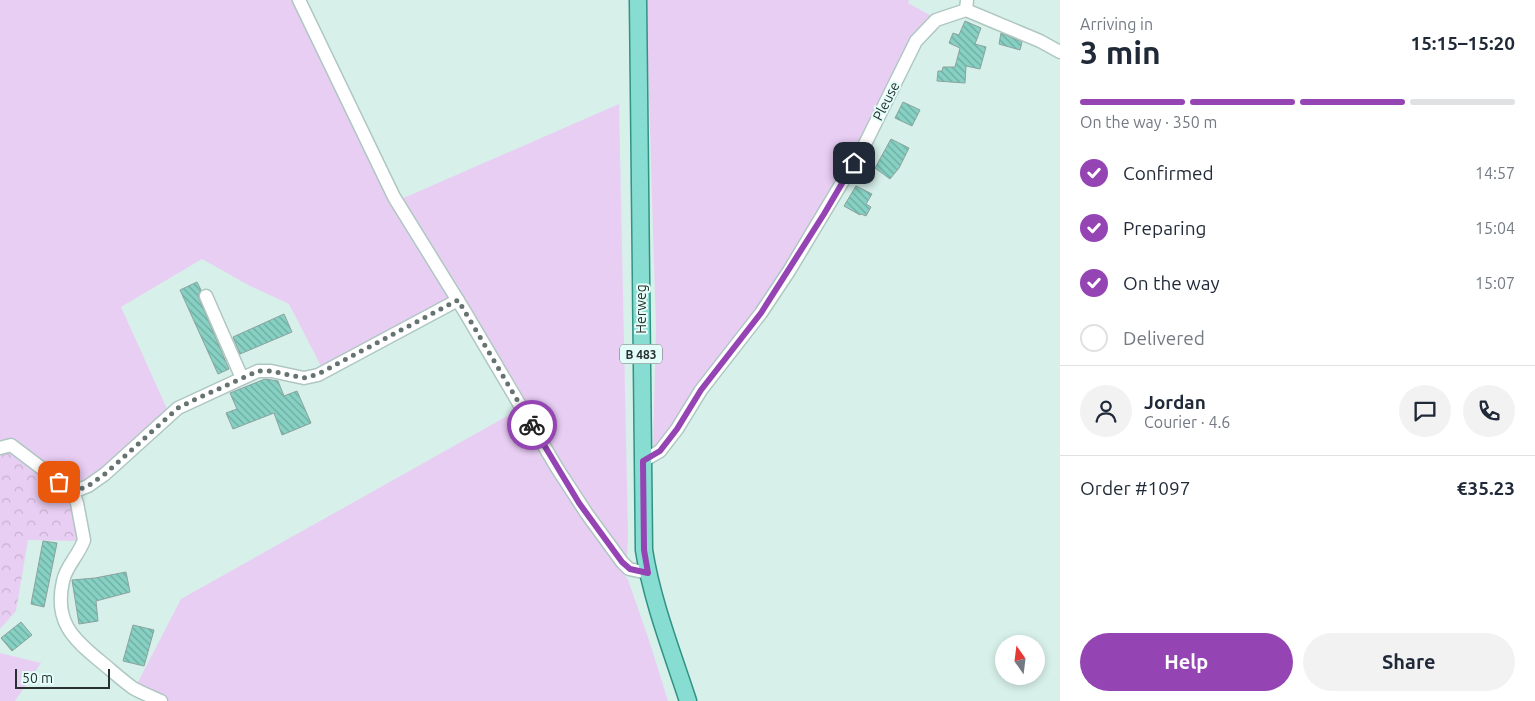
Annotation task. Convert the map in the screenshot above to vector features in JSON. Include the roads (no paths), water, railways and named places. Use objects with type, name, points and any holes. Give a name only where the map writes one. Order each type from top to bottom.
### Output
[{"type":"main road","name":"Herweg","points":[[638,0],[644,550],[648,573],[688,701]]},
{"type":"street","points":[[299,0],[394,197],[458,300],[557,468],[587,514],[625,566],[648,573]]},
{"type":"street","points":[[966,5],[1060,52]]},
{"type":"street","name":"Pleuse","points":[[643,461],[660,451],[677,429],[701,390],[761,313],[780,285],[864,146],[916,41],[936,20],[966,5]]},
{"type":"street","points":[[206,296],[242,378]]},
{"type":"street","points":[[73,492],[88,486],[105,474],[178,408],[258,371],[271,371],[304,378],[318,374],[458,300]]},
{"type":"street","points":[[0,448],[11,445],[73,492],[84,540],[66,571],[63,582],[60,599],[63,618],[68,630],[78,643],[134,688],[161,701]]}]
